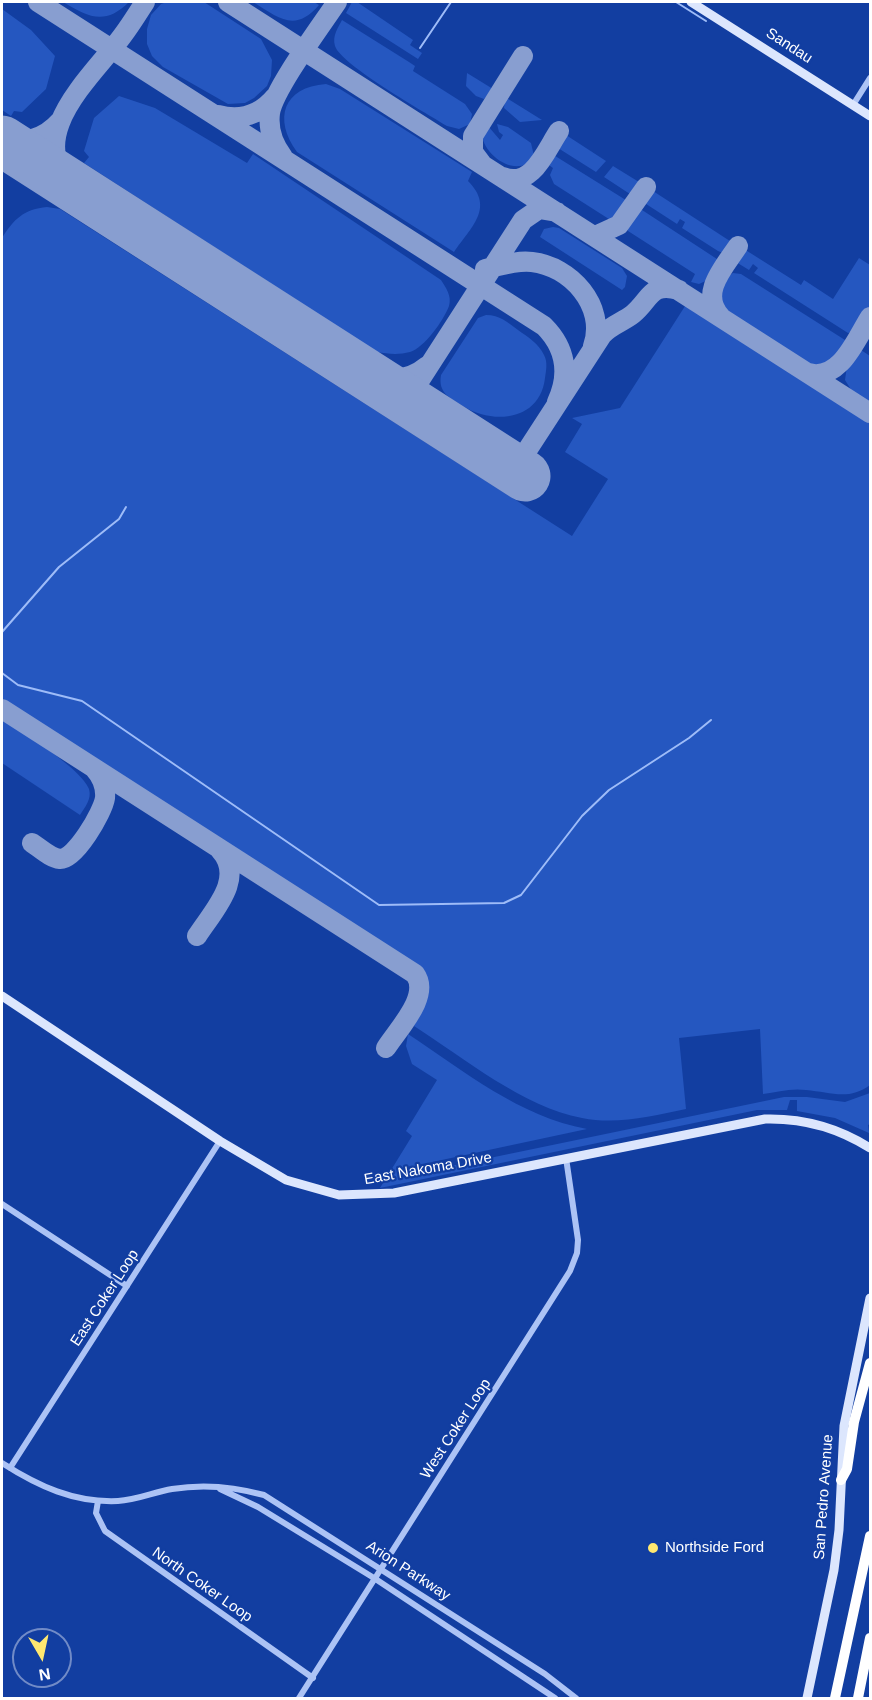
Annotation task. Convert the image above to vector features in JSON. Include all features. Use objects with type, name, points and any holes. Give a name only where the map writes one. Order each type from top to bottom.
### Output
[{"type":"highway","points":[[841,1480],[847,1469],[854,1422],[870,1363]]},
{"type":"highway","points":[[835,1698],[870,1536]]},
{"type":"highway","points":[[858,1698],[870,1638]]},
{"type":"main road","name":"Sandau","points":[[691,2],[870,116]]},
{"type":"main road","name":"East Nakoma Drive","points":[[2,996],[220,1141],[286,1180],[321,1192],[357,1196],[400,1191],[765,1119],[814,1123],[870,1146]]},
{"type":"main road","name":"San Pedro Avenue","points":[[807,1698],[836,1557],[847,1412],[870,1298]]},
{"type":"street","points":[[853,105],[870,78]]},
{"type":"street","name":"East Coker Loop","points":[[10,1468],[220,1141]]},
{"type":"street","name":"West Coker Loop","points":[[299,1698],[570,1271],[577,1253],[578,1240],[566,1158]]},
{"type":"street","points":[[2,1204],[127,1286]]},
{"type":"street","name":"Arion Parkway","points":[[2,1463],[37,1484],[58,1492],[99,1501],[120,1501],[186,1487],[243,1489],[264,1495],[381,1567],[576,1698]]},
{"type":"street","name":"Arion Parkway","points":[[217,1488],[258,1507],[374,1578],[555,1698]]},
{"type":"street","name":"North Coker Loop","points":[[99,1501],[96,1513],[105,1531],[313,1678]]},
{"type":"street","points":[[517,1671],[524,1661]]},
{"type":"shaded area","points":[[63,2],[129,2],[112,14],[96,17],[80,12]]},
{"type":"shaded area","points":[[204,2],[261,39],[272,60],[271,76],[267,86],[245,103],[228,104],[163,67],[152,56],[147,44],[147,29],[151,15],[161,4]]},
{"type":"shaded area","points":[[253,2],[314,2],[319,5],[310,14],[294,21],[279,17]]},
{"type":"shaded area","points":[[352,2],[357,2],[413,40],[410,45],[422,53],[418,59],[346,13]]},
{"type":"shaded area","points":[[2,9],[31,30],[55,56],[46,89],[22,112],[14,111],[11,116],[2,110]]},
{"type":"shaded area","points":[[342,20],[415,66],[413,71],[465,104],[472,114],[470,124],[459,129],[447,126],[352,65],[341,54],[334,42]]},
{"type":"shaded area","points":[[467,73],[493,89],[484,99],[476,96],[466,86]]},
{"type":"shaded area","points":[[326,84],[340,89],[472,172],[468,181],[480,200],[480,209],[473,226],[454,252],[297,152],[285,128],[286,107],[300,91],[311,86]]},
{"type":"shaded area","points":[[119,96],[155,108],[247,163],[253,154],[441,280],[448,292],[450,302],[438,326],[421,345],[410,352],[394,354],[377,352],[84,163],[89,157],[84,151],[94,118]]},
{"type":"shaded area","points":[[505,97],[542,120],[520,122],[504,108]]},
{"type":"shaded area","points":[[497,124],[508,127],[531,143],[534,156],[528,163],[512,166],[496,158],[489,151],[482,135],[488,126],[500,140],[503,135],[499,132]]},
{"type":"shaded area","points":[[566,135],[606,161],[596,172],[558,148]]},
{"type":"shaded area","points":[[552,154],[629,202],[618,219],[612,221],[554,184],[550,175],[553,168],[546,163]]},
{"type":"shaded area","points":[[613,166],[639,182],[633,196],[604,177]]},
{"type":"shaded area","points":[[653,191],[733,243],[728,251],[723,253],[718,251],[682,228],[685,222],[680,219],[677,224],[643,202]]},
{"type":"shaded area","points":[[47,207],[60,209],[572,536],[608,479],[565,452],[582,424],[572,418],[620,408],[687,303],[870,421],[870,1085],[855,1093],[847,1094],[784,1090],[763,1094],[760,1029],[679,1038],[686,1109],[634,1119],[608,1121],[582,1118],[538,1103],[495,1080],[414,1026],[422,1011],[428,989],[419,966],[2,698],[2,238],[20,216],[32,210]]},
{"type":"shaded area","points":[[639,208],[720,261],[710,279],[699,284],[691,282],[695,274],[628,231],[628,224]]},
{"type":"shaded area","points":[[559,228],[622,268],[627,276],[625,287],[622,290],[540,237],[544,229]]},
{"type":"shaded area","points":[[744,249],[801,285],[804,280],[833,299],[859,258],[870,265],[870,306],[855,331],[848,333],[754,273],[758,268],[753,264],[749,270],[736,262]]},
{"type":"shaded area","points":[[733,273],[741,274],[845,340],[847,344],[837,358],[824,367],[812,366],[727,312],[721,302],[720,291],[724,281]]},
{"type":"shaded area","points":[[486,315],[510,324],[536,344],[545,358],[545,378],[541,392],[525,411],[501,417],[488,416],[463,406],[449,397],[441,386],[441,375],[478,318]]},
{"type":"shaded area","points":[[858,348],[870,356],[870,404],[853,393],[845,380],[847,366]]},
{"type":"shaded area","points":[[2,719],[50,751],[84,781],[90,796],[80,815],[2,763]]},
{"type":"shaded area","points":[[408,1034],[493,1091],[539,1114],[587,1129],[423,1164],[422,1172],[784,1097],[807,1097],[845,1102],[870,1093],[869,1133],[835,1118],[797,1111],[797,1100],[790,1100],[787,1110],[757,1110],[380,1188],[412,1136],[406,1131],[437,1080],[412,1064],[406,1046]]},
{"type":"waterway","points":[[420,48],[451,2]]},
{"type":"waterway","points":[[676,2],[706,21]]},
{"type":"waterway","points":[[2,632],[59,567],[119,519],[126,507]]},
{"type":"waterway","points":[[2,673],[18,685],[82,701],[379,905],[504,903],[521,895],[582,816],[609,790],[689,738],[711,720]]},
{"type":"taxiway","points":[[38,2],[544,326],[557,343],[564,362],[564,381],[557,402]]},
{"type":"taxiway","points":[[77,189],[62,171],[55,152],[57,133],[64,114],[75,95],[124,34],[145,2]]},
{"type":"taxiway","points":[[228,2],[870,413]]},
{"type":"taxiway","points":[[283,157],[276,147],[271,131],[270,113],[273,102],[337,2]]},
{"type":"taxiway","points":[[482,164],[473,152],[473,136],[523,56]]},
{"type":"taxiway","points":[[218,115],[226,117],[249,115],[263,108],[275,97]]},
{"type":"taxiway","points":[[2,138],[18,141],[41,136],[60,121]]},
{"type":"taxiway","points":[[503,177],[522,178],[530,173],[559,131]]},
{"type":"taxiway","points":[[595,236],[619,225],[646,187]]},
{"type":"taxiway","points":[[407,400],[523,220],[539,209],[557,212]]},
{"type":"taxiway","points":[[721,317],[712,299],[713,290],[721,271],[738,246]]},
{"type":"taxiway","points":[[485,269],[532,262],[560,271],[582,290],[590,303],[595,317],[596,331],[593,346]]},
{"type":"taxiway","points":[[515,469],[602,335],[633,314],[656,290],[662,288],[679,290]]},
{"type":"taxiway","points":[[808,373],[819,374],[838,365],[853,347],[870,317]]},
{"type":"taxiway","points":[[359,369],[385,377],[402,378],[427,366]]},
{"type":"taxiway","points":[[2,709],[415,974],[419,983],[416,1002],[386,1048]]},
{"type":"taxiway","points":[[32,843],[49,855],[60,859],[73,852],[80,844],[94,824],[105,798],[103,782],[94,768]]},
{"type":"taxiway","points":[[197,936],[218,905],[228,883],[230,872],[227,861],[220,850]]},
{"type":"runway","points":[[2,141],[525,476]]},
{"type":"place","name":"Northside Ford","points":[[653,1548]]}]
